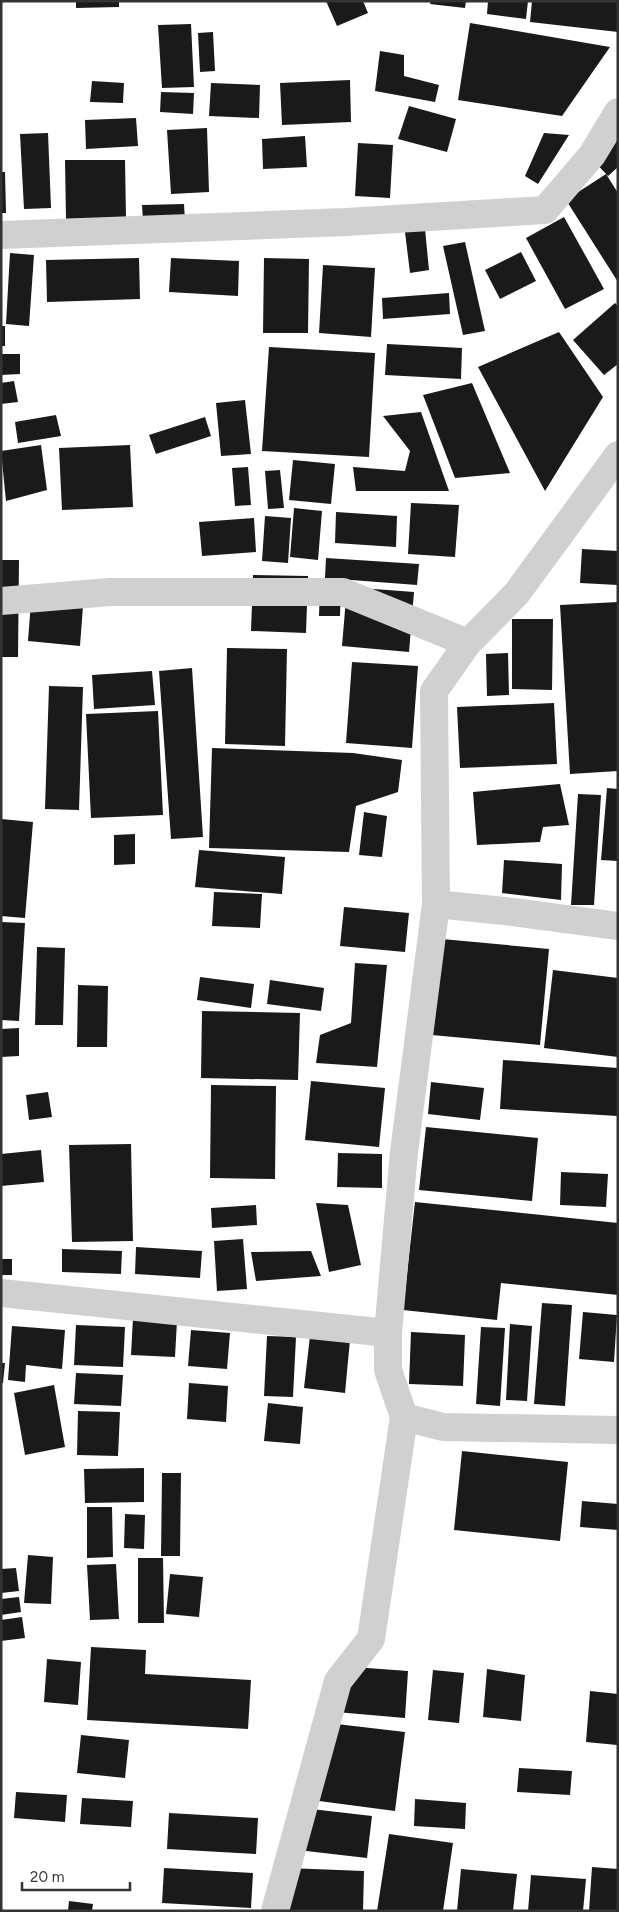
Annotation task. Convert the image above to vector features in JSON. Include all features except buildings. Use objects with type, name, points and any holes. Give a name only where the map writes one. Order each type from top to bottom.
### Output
[{"type":"street","points":[[1,235],[346,222],[545,210],[592,155],[618,112]]},
{"type":"street","points":[[275,1911],[338,1681],[371,1639],[404,1417],[388,1370],[388,1333],[404,1152],[436,904],[434,691],[468,643],[517,593],[618,455]]},
{"type":"street","points":[[1,601],[110,592],[343,592],[468,643]]},
{"type":"street","points":[[436,904],[618,926]]},
{"type":"street","points":[[1,1293],[388,1333]]},
{"type":"street","points":[[404,1417],[443,1427],[618,1430]]}]
